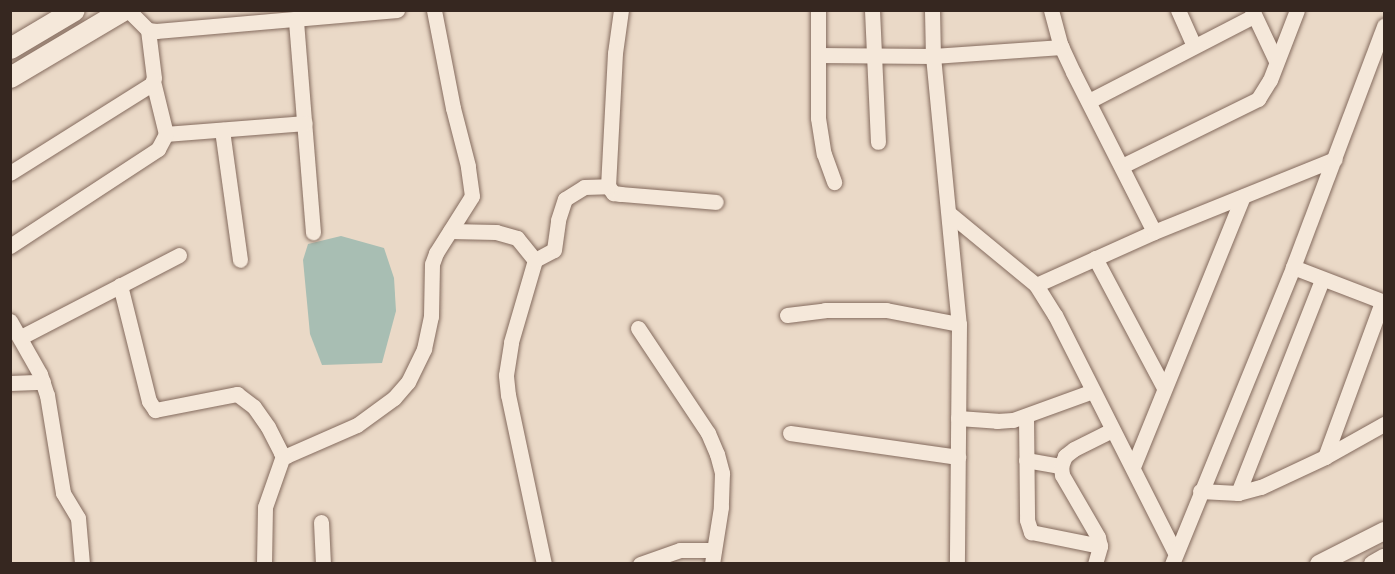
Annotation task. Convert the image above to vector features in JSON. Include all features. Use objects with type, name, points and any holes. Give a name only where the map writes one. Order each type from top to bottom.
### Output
[{"type":"main road","points":[[10,48],[74,10]]},
{"type":"main road","points":[[10,76],[125,10]]},
{"type":"street","points":[[125,10],[148,30],[296,21],[397,10]]},
{"type":"street","points":[[283,456],[291,455],[377,412],[408,381],[424,349],[431,316],[432,264],[472,196],[471,181],[434,10]]},
{"type":"street","points":[[621,10],[615,53],[608,186],[614,193],[716,202]]},
{"type":"street","points":[[818,10],[818,118],[824,154],[834,182]]},
{"type":"street","points":[[872,10],[878,142]]},
{"type":"street","points":[[932,10],[933,56],[959,324],[957,564]]},
{"type":"street","points":[[1051,10],[1062,47],[1154,232]]},
{"type":"street","points":[[1178,10],[1194,46]]},
{"type":"street","points":[[1122,166],[1258,99],[1270,80],[1298,10]]},
{"type":"street","points":[[1089,101],[1253,13],[1276,61]]},
{"type":"street","points":[[296,21],[313,232]]},
{"type":"street","points":[[1173,557],[1293,267],[1384,26]]},
{"type":"street","points":[[10,246],[158,149],[166,134],[153,81],[148,30]]},
{"type":"street","points":[[818,55],[933,56],[1062,47]]},
{"type":"street","points":[[10,173],[146,91],[153,81]]},
{"type":"street","points":[[166,134],[305,123]]},
{"type":"street","points":[[222,130],[240,260]]},
{"type":"street","points":[[1036,285],[1154,232],[1335,159]]},
{"type":"street","points":[[544,564],[508,395],[507,375],[511,342],[535,260],[554,250],[558,220],[565,200],[584,187],[608,186]]},
{"type":"street","points":[[1132,467],[1243,196]]},
{"type":"street","points":[[950,214],[1036,285],[1055,315],[1132,467],[1173,557]]},
{"type":"street","points":[[450,231],[496,232],[517,238],[535,260]]},
{"type":"street","points":[[21,337],[179,255]]},
{"type":"street","points":[[1095,258],[1164,388]]},
{"type":"street","points":[[1293,267],[1383,302],[1325,457]]},
{"type":"street","points":[[1238,494],[1322,279]]},
{"type":"street","points":[[120,285],[151,407],[159,411],[237,394],[254,407],[283,456]]},
{"type":"street","points":[[787,315],[825,310],[886,310],[959,324]]},
{"type":"street","points":[[10,321],[21,337],[43,382],[52,414],[61,486],[78,518],[82,564]]},
{"type":"street","points":[[638,328],[708,433],[722,473],[721,507],[713,557],[680,550],[640,564]]},
{"type":"street","points":[[10,383],[43,382]]},
{"type":"street","points":[[958,418],[997,421],[1026,416],[1093,391]]},
{"type":"street","points":[[1026,416],[1027,520],[1031,532],[1100,546]]},
{"type":"street","points":[[1200,491],[1238,494],[1261,487],[1325,457],[1384,424]]},
{"type":"street","points":[[1095,564],[1100,546],[1098,537],[1062,475],[1060,466],[1065,456],[1074,449],[1112,430]]},
{"type":"street","points":[[790,433],[958,457]]},
{"type":"street","points":[[264,564],[265,507],[283,456]]},
{"type":"street","points":[[1026,460],[1060,466]]},
{"type":"street","points":[[321,522],[323,564]]},
{"type":"street","points":[[1319,564],[1384,531]]},
{"type":"street","points":[[1373,564],[1384,558]]},
{"type":"shaded area","points":[[341,236],[384,248],[394,278],[396,311],[382,363],[322,365],[310,334],[303,260],[308,244]]}]
